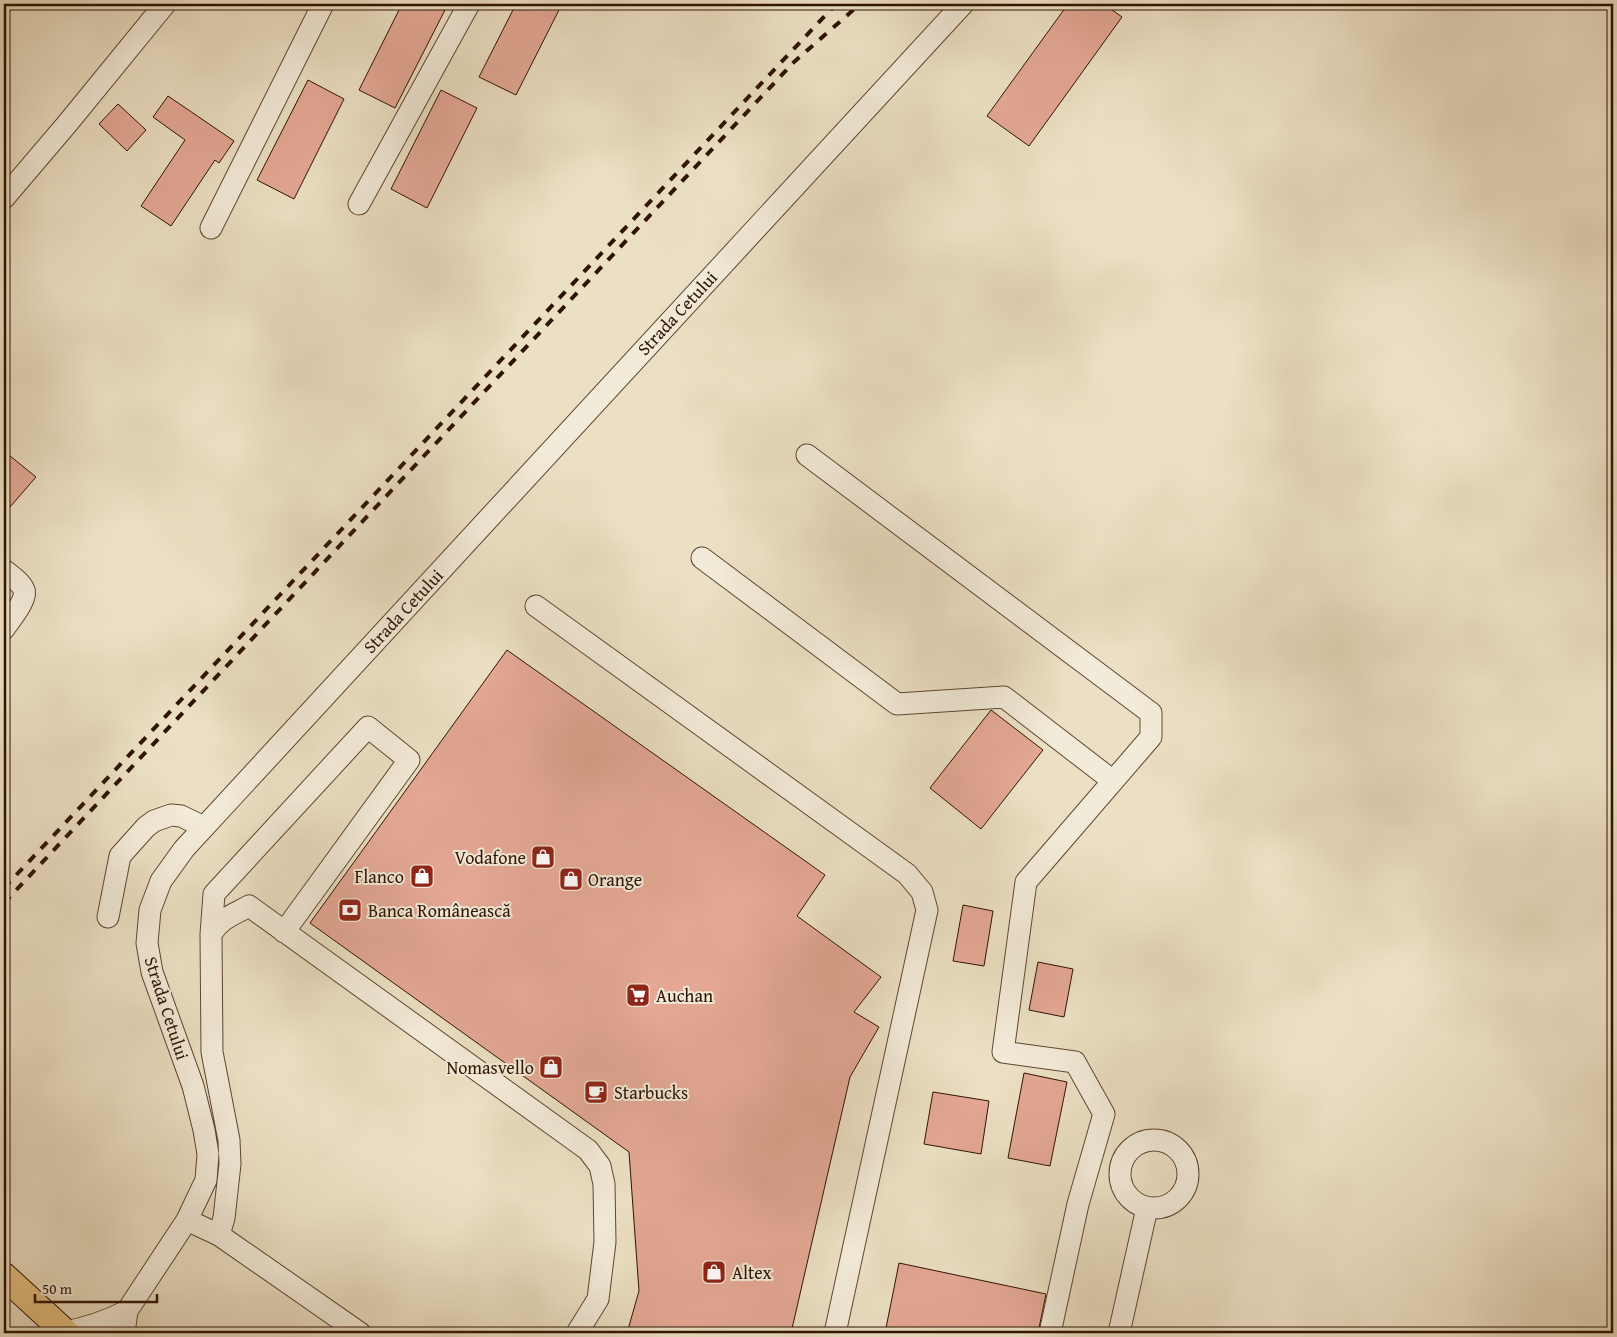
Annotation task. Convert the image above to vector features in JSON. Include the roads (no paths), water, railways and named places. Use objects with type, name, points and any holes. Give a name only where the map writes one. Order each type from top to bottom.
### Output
[{"type":"main road","points":[[4,1276],[65,1333]]},
{"type":"street","points":[[4,198],[165,4]]},
{"type":"street","points":[[211,228],[323,4]]},
{"type":"street","points":[[359,204],[469,4]]},
{"type":"street","name":"Strada Cetului","points":[[124,1333],[128,1311],[187,1220],[206,1180],[208,1154],[204,1130],[193,1086],[152,972],[147,943],[150,910],[161,881],[184,849],[204,827],[963,4]]},
{"type":"street","points":[[807,455],[1151,713],[1151,737],[1026,882],[1003,1052],[1075,1062],[1104,1114],[1078,1204],[1050,1333]]},
{"type":"street","points":[[702,558],[897,704],[1004,697],[1113,781]]},
{"type":"street","points":[[4,570],[25,590],[21,603],[4,629]]},
{"type":"street","points":[[536,606],[906,874],[922,892],[927,910],[835,1333]]},
{"type":"street","points":[[219,1235],[224,1218],[230,1164],[230,1140],[212,1052],[214,894],[368,727],[409,760],[284,932]]},
{"type":"street","points":[[108,917],[120,856],[146,827],[154,821],[171,814],[181,816],[204,827]]},
{"type":"street","points":[[224,883],[249,906],[284,932],[588,1150],[600,1166],[604,1184],[606,1242],[598,1299],[577,1333]]},
{"type":"street","points":[[212,934],[217,924],[249,906]]},
{"type":"street","points":[[1154,1140],[1166,1143],[1177,1149],[1184,1160],[1188,1172],[1186,1184],[1181,1195],[1171,1204],[1160,1208],[1147,1208],[1135,1203],[1126,1195],[1121,1183],[1120,1171],[1123,1159],[1131,1149],[1142,1142],[1154,1140]]},
{"type":"street","points":[[1096,1141],[1123,1159]]},
{"type":"street","points":[[206,1180],[230,1164]]},
{"type":"street","points":[[1119,1333],[1147,1208]]},
{"type":"street","points":[[187,1220],[219,1235],[360,1333]]},
{"type":"street","points":[[65,1333],[88,1328],[128,1311]]},
{"type":"railway","points":[[4,888],[836,4]]},
{"type":"railway","points":[[4,903],[794,62],[860,4]]},
{"type":"place","name":"Vodafone","points":[[543,857]]},
{"type":"place","name":"Flanco","points":[[422,876]]},
{"type":"place","name":"Orange","points":[[571,879]]},
{"type":"place","name":"Banca Românească","points":[[350,910]]},
{"type":"place","name":"Auchan","points":[[638,995]]},
{"type":"place","name":"Nomasvello","points":[[551,1067]]},
{"type":"place","name":"Starbucks","points":[[596,1092]]},
{"type":"place","name":"Altex","points":[[714,1272]]}]
